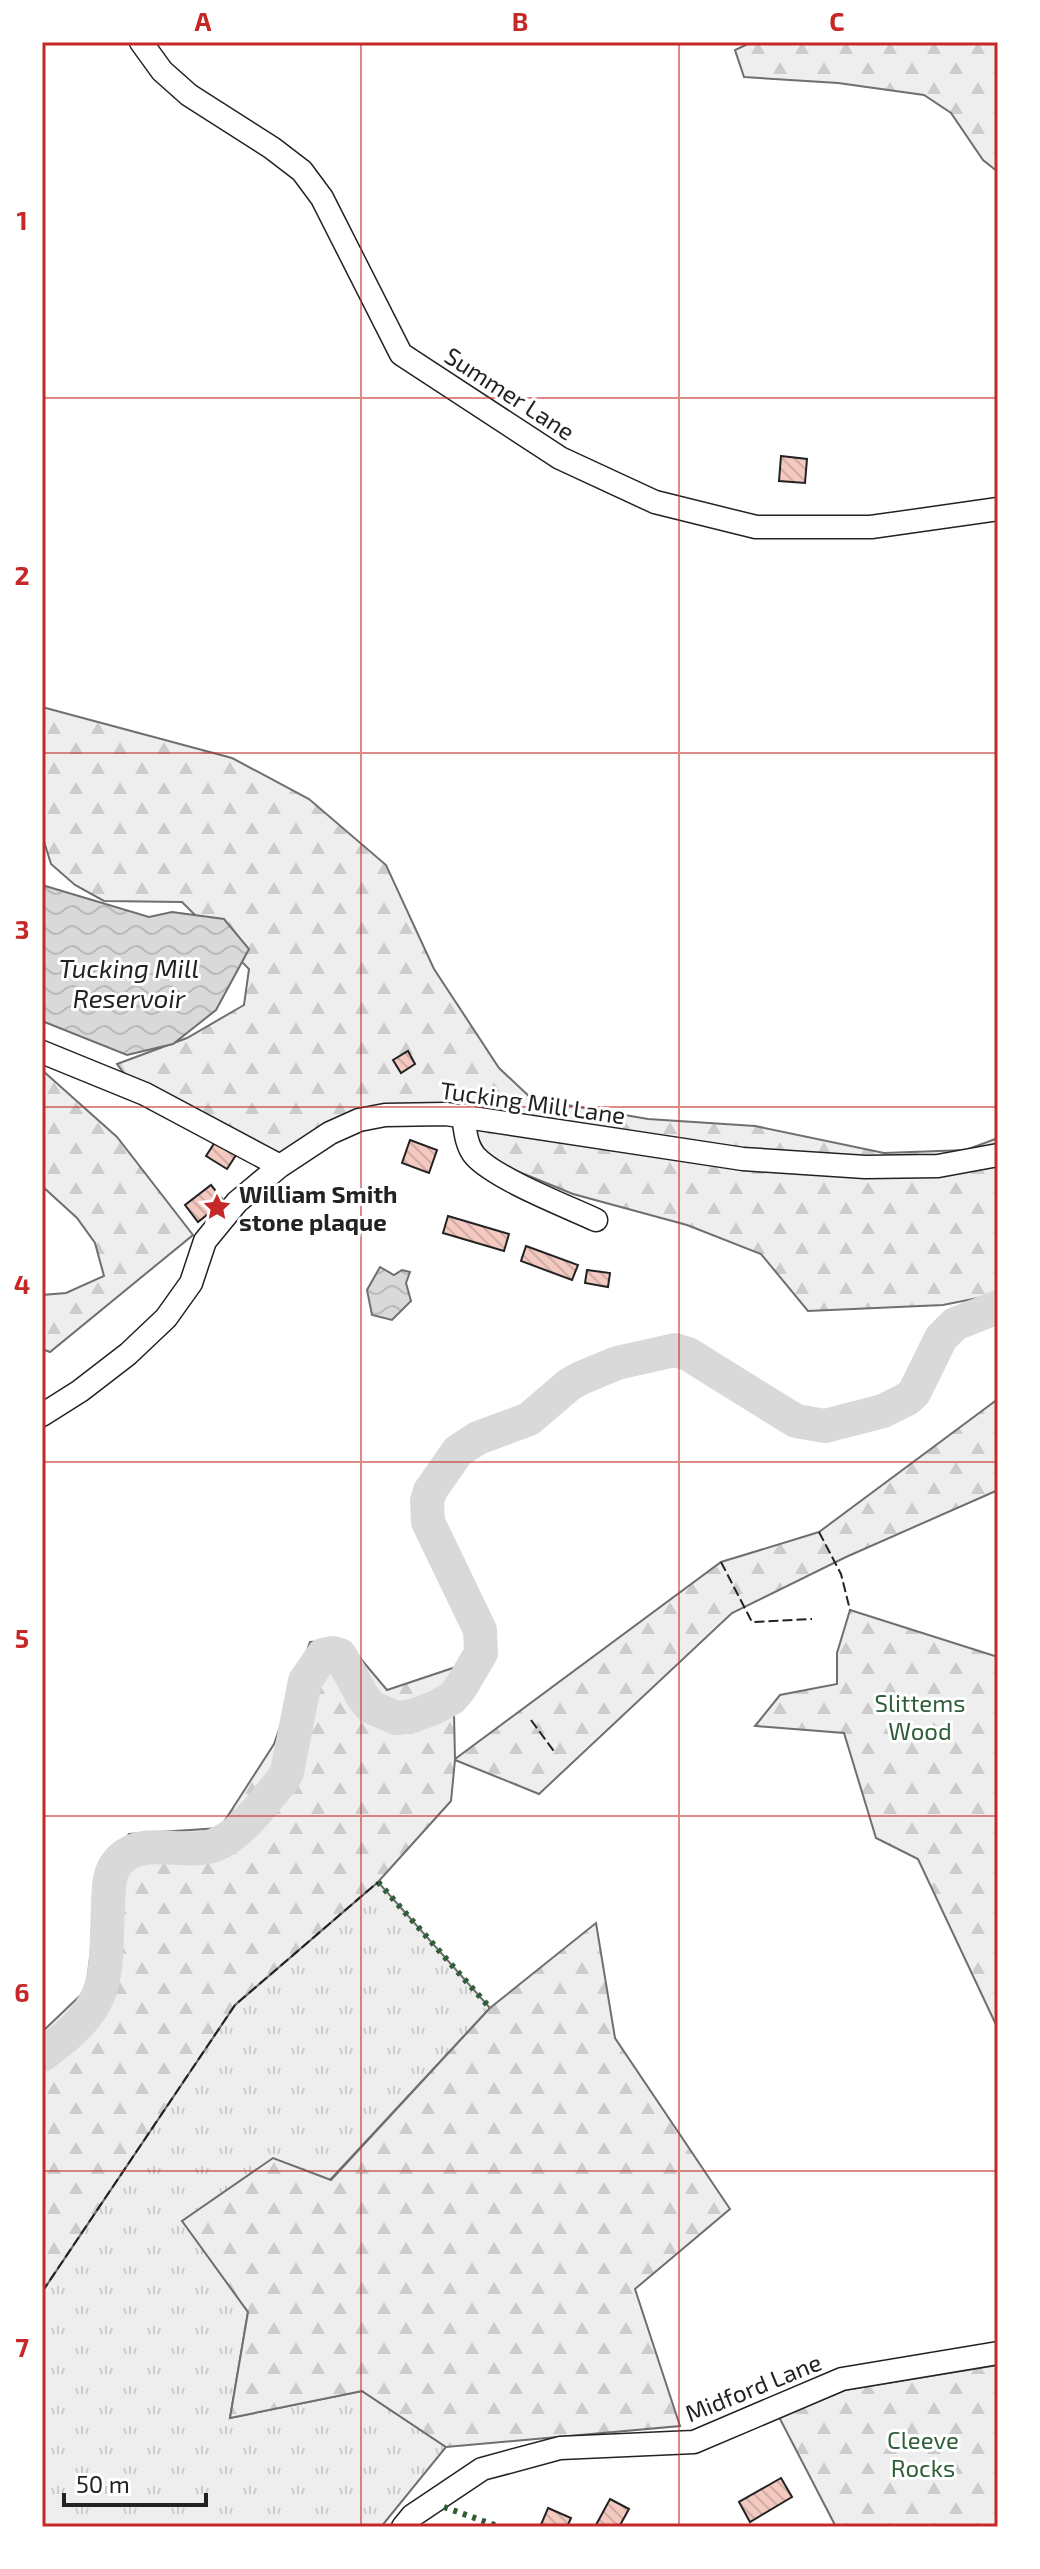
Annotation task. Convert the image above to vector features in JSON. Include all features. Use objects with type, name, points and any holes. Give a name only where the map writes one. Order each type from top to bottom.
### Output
[{"type":"street","name":"Summer Lane","points":[[141,42],[162,71],[189,95],[302,171],[322,198],[401,354],[560,458],[655,502],[756,527],[871,527],[998,509]]},
{"type":"street","points":[[42,1052],[145,1094],[280,1166]]},
{"type":"street","name":"Tucking Mill Lane","points":[[42,1415],[116,1363],[166,1318],[191,1283],[205,1241],[237,1202],[280,1166],[330,1133],[359,1120],[408,1114],[463,1115],[743,1159],[865,1167],[938,1166],[998,1155]]},
{"type":"street","points":[[463,1115],[467,1140],[474,1155],[495,1172],[596,1220]]},
{"type":"street","name":"Midford Lane","points":[[403,2527],[412,2516],[482,2469],[560,2448],[694,2442],[842,2379],[998,2353]]},
{"type":"green space","points":[[752,42],[998,42],[998,172],[983,160],[951,113],[924,95],[838,83],[744,77],[735,50]]},
{"type":"green space","points":[[42,707],[232,758],[309,799],[386,865],[434,969],[499,1068],[532,1099],[648,1119],[755,1126],[884,1153],[966,1150],[998,1138],[998,1294],[943,1305],[808,1311],[761,1254],[687,1225],[573,1194],[490,1160],[476,1135],[431,1108],[284,1154],[263,1151],[128,1079],[117,1064],[187,1038],[244,1005],[249,969],[182,902],[104,901],[75,885],[51,864],[42,835]]},
{"type":"green space","points":[[42,1070],[117,1137],[193,1235],[50,1352],[42,1349],[42,1295],[66,1293],[104,1276],[95,1243],[77,1218],[42,1186]]},
{"type":"green space","points":[[998,1399],[998,1490],[846,1557],[732,1613],[539,1794],[455,1760],[451,1801],[378,1882],[235,2005],[42,2292],[42,2032],[86,1990],[100,1878],[129,1834],[220,1828],[274,1744],[310,1642],[345,1640],[387,1690],[453,1668],[455,1759],[721,1562],[819,1532]]},
{"type":"green space","name":"Slittems Wood","points":[[850,1610],[998,1657],[998,2029],[918,1859],[876,1838],[844,1733],[755,1726],[780,1695],[837,1684],[837,1653]]},
{"type":"green space","points":[[378,1882],[490,2008],[330,2180],[183,2221],[248,2312],[230,2418],[362,2391],[446,2447],[381,2527],[42,2527],[42,2292],[235,2005]]},
{"type":"green space","points":[[596,1923],[615,2038],[730,2209],[635,2289],[680,2426],[446,2447],[362,2391],[230,2418],[248,2312],[182,2221],[273,2158],[331,2180],[490,2008]]},
{"type":"green space","name":"Cleeve Rocks","points":[[998,2365],[998,2527],[836,2527],[779,2417],[845,2390]]},
{"type":"water","name":"Tucking Mill Reservoir","points":[[42,885],[149,917],[172,912],[224,919],[249,949],[216,1010],[173,1044],[127,1055],[42,1021]]},
{"type":"water","points":[[380,1267],[394,1275],[402,1270],[410,1272],[406,1283],[411,1301],[392,1320],[372,1315],[367,1290]]},
{"type":"building","points":[[781,456],[807,459],[805,483],[779,481]]},
{"type":"building","points":[[408,1051],[415,1064],[401,1073],[393,1060]]},
{"type":"building","points":[[217,1139],[238,1152],[227,1169],[206,1156]]},
{"type":"building","points":[[410,1140],[437,1150],[429,1173],[402,1163]]},
{"type":"building","points":[[211,1185],[224,1201],[198,1222],[185,1205]]},
{"type":"building","points":[[448,1216],[509,1234],[504,1251],[443,1233]]},
{"type":"building","points":[[526,1246],[578,1265],[572,1280],[521,1261]]},
{"type":"building","points":[[587,1270],[610,1273],[608,1287],[585,1283]]},
{"type":"building","points":[[781,2478],[792,2497],[750,2522],[739,2502]]},
{"type":"building","points":[[610,2499],[629,2509],[619,2527],[599,2527],[596,2525]]},
{"type":"building","points":[[548,2508],[571,2518],[567,2527],[540,2527]]},
{"type":"waterway","points":[[42,2055],[81,2021],[100,1990],[106,1953],[109,1887],[115,1866],[128,1853],[140,1849],[205,1848],[226,1839],[244,1825],[287,1772],[305,1681],[323,1655],[340,1655],[371,1707],[396,1718],[413,1716],[436,1707],[452,1698],[461,1687],[481,1653],[480,1630],[428,1522],[427,1501],[430,1491],[458,1451],[478,1438],[529,1419],[581,1378],[617,1363],[675,1350],[688,1354],[796,1421],[825,1426],[883,1411],[914,1393],[941,1338],[955,1324],[998,1307]]},
{"type":"hedge","points":[[378,1882],[490,2008]]},
{"type":"hedge","points":[[444,2507],[500,2527]]},
{"type":"fence","points":[[42,45],[55,42]]},
{"type":"fence","points":[[819,1532],[841,1574],[850,1610]]},
{"type":"fence","points":[[721,1562],[752,1622],[812,1619]]},
{"type":"fence","points":[[531,1720],[556,1754]]},
{"type":"fence","points":[[42,2292],[235,2005],[378,1882]]},
{"type":"place","name":"William Smith stone plaque","points":[[217,1207]]}]
